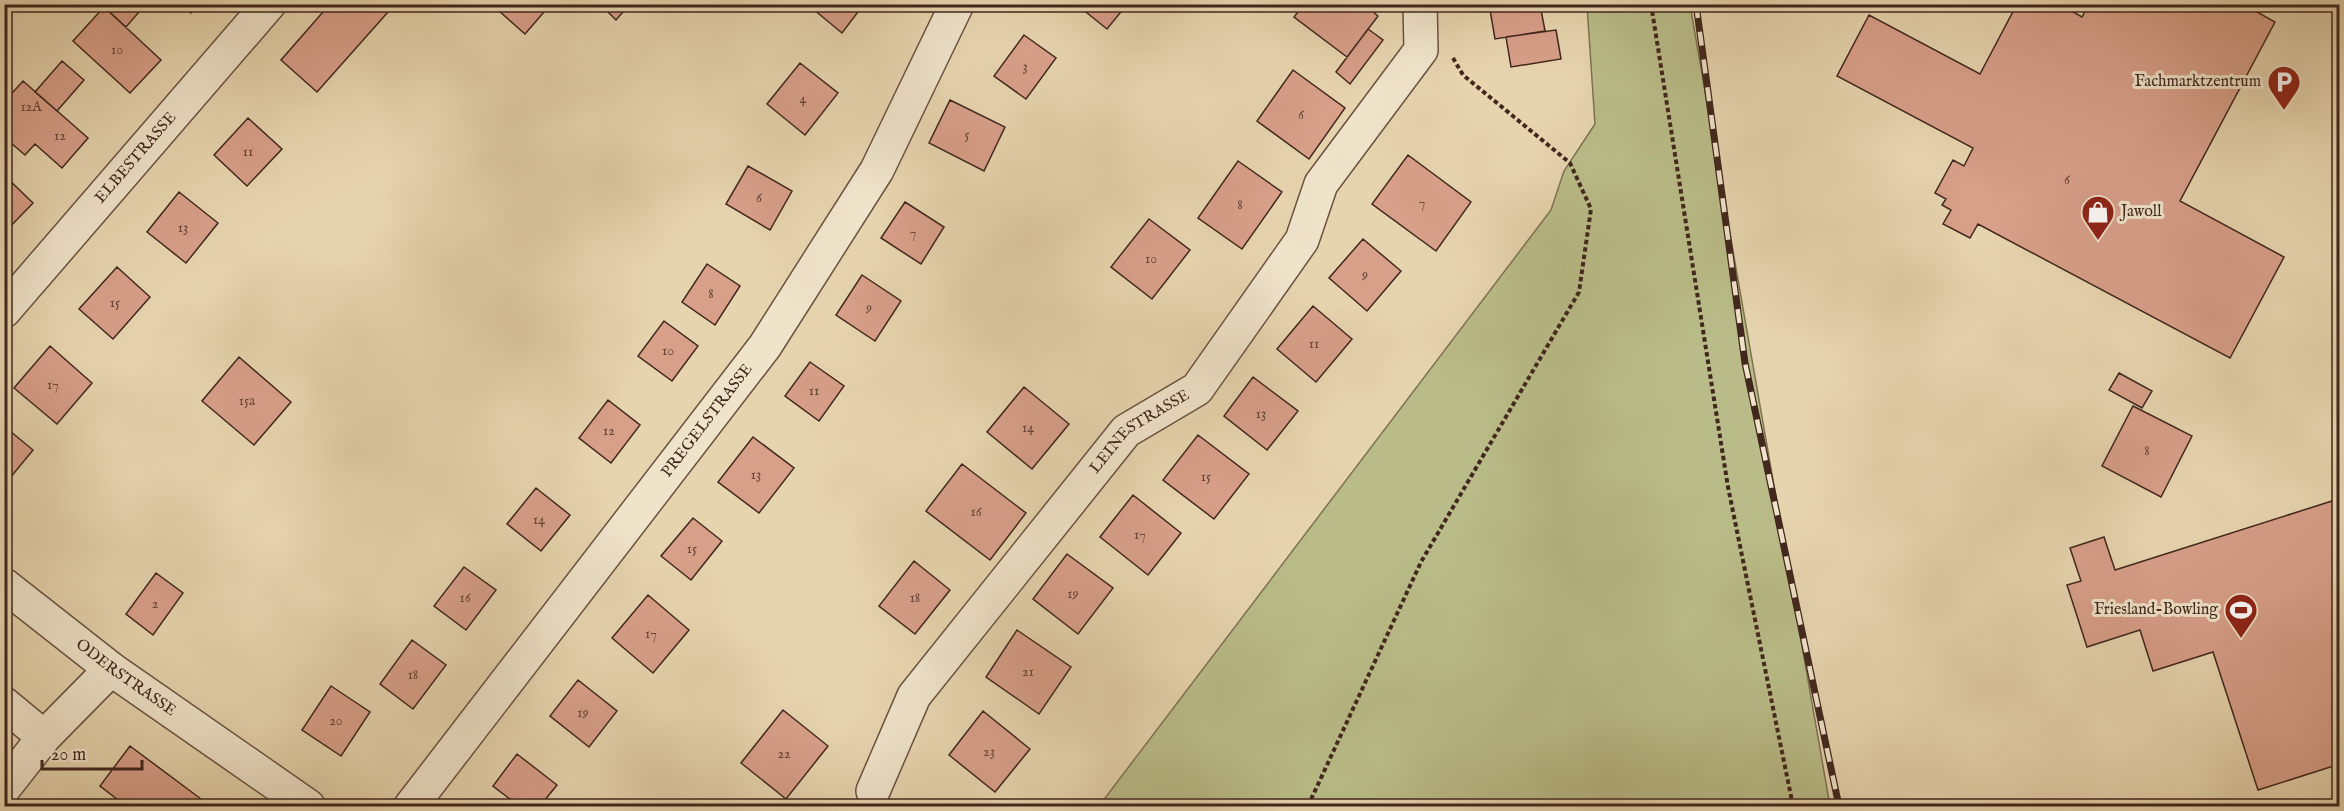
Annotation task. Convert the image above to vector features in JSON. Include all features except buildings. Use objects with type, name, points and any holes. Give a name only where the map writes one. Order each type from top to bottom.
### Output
[{"type":"street","name":"ELBESTRASSE","points":[[4,310],[269,4]]},
{"type":"street","name":"PREGELSTRASSE","points":[[411,807],[765,346],[877,170],[957,4]]},
{"type":"street","name":"LEINESTRASSE","points":[[873,791],[914,696],[1125,431],[1197,389],[1302,240],[1321,184],[1421,50],[1420,4]]},
{"type":"street","name":"ODERSTRASSE","points":[[4,585],[111,669],[308,807]]},
{"type":"street","points":[[4,788],[44,737],[111,669]]},
{"type":"street","points":[[4,704],[44,737]]},
{"type":"path","points":[[1651,4],[1728,487],[1793,807]]},
{"type":"path","points":[[1308,807],[1421,562],[1580,292],[1591,209],[1570,162],[1463,75],[1452,55]]},
{"type":"green space","points":[[1587,5],[1690,5],[1830,806],[1099,806],[1551,210],[1564,171],[1595,124]]},
{"type":"railway","points":[[1696,4],[1745,363],[1839,806]]},
{"type":"place","name":"Fachmarktzentrum","points":[[2284,111]]},
{"type":"place","name":"Jawoll","points":[[2098,241]]},
{"type":"place","name":"Friesland-Bowling","points":[[2241,639]]}]
